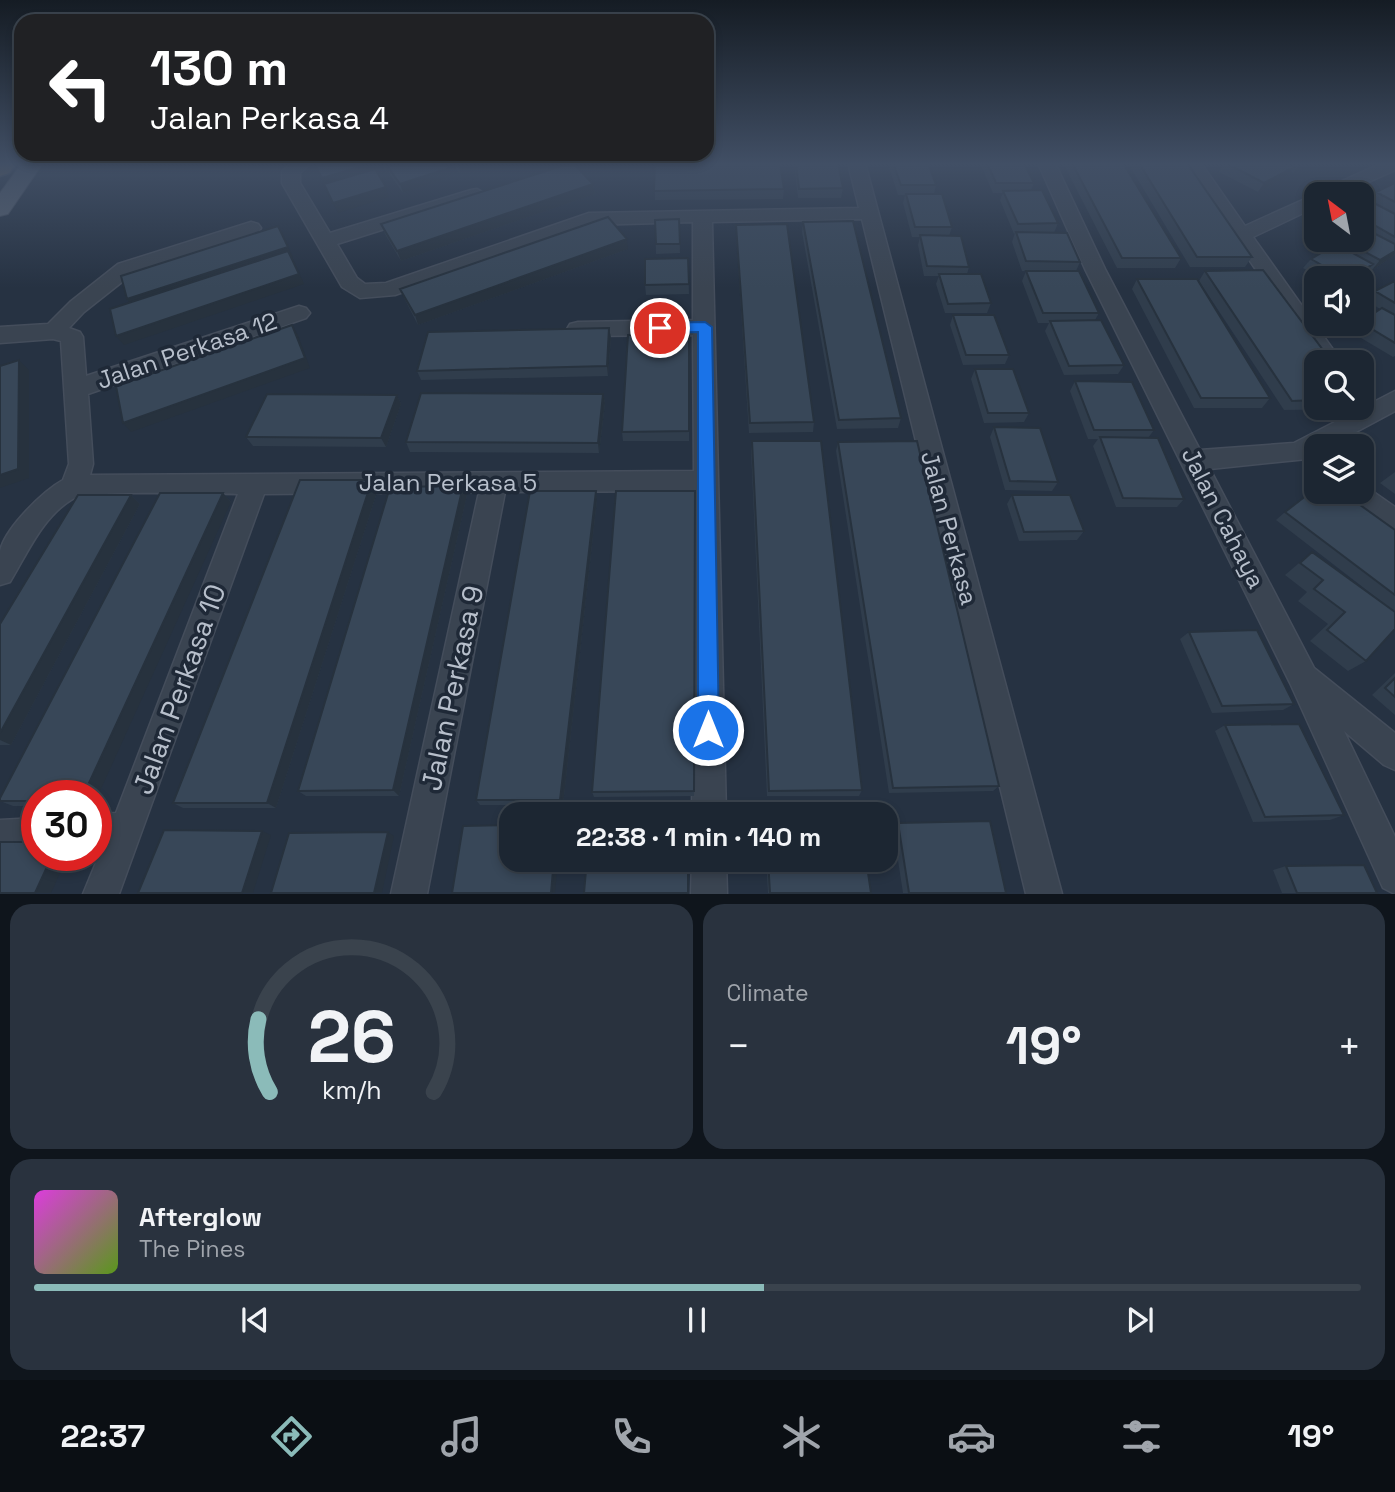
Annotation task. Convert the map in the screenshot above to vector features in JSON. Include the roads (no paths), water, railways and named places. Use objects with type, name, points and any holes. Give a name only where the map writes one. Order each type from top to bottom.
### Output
[{"type":"street","points":[[304,205],[354,287],[374,292],[407,284],[586,219],[867,213]]},
{"type":"street","points":[[326,242],[442,205]]},
{"type":"street","name":"Jalan Perkasa","points":[[865,205],[1044,894]]},
{"type":"street","name":"Jalan Cahaya","points":[[1065,205],[1095,269],[1301,673],[1395,876]]},
{"type":"street","points":[[1222,205],[1323,350]]},
{"type":"street","points":[[1243,234],[1304,206]]},
{"type":"street","points":[[702,215],[709,802]]},
{"type":"street","points":[[54,331],[77,307],[124,269],[251,229]]},
{"type":"street","name":"Jalan Perkasa 12","points":[[75,388],[299,313]]},
{"type":"street","points":[[563,330],[705,327]]},
{"type":"street","points":[[0,335],[54,331],[72,337],[81,464],[74,487],[52,498],[0,573]]},
{"type":"street","points":[[1374,407],[1395,400]]},
{"type":"street","points":[[1336,434],[1353,420]]},
{"type":"street","points":[[1194,460],[1304,458]]},
{"type":"street","name":"Jalan Perkasa 5","points":[[74,487],[104,484],[707,481]]},
{"type":"street","name":"Jalan Perkasa 10","points":[[112,830],[255,483]]},
{"type":"street","name":"Jalan Perkasa 9","points":[[410,894],[494,483]]},
{"type":"street","points":[[1370,504],[1395,522]]},
{"type":"street","points":[[1301,673],[1395,754]]},
{"type":"street","points":[[0,837],[21,836]]},
{"type":"street","name":"Jalan Perkasa 10","points":[[100,894],[104,871]]},
{"type":"street","points":[[709,872],[709,894]]}]
